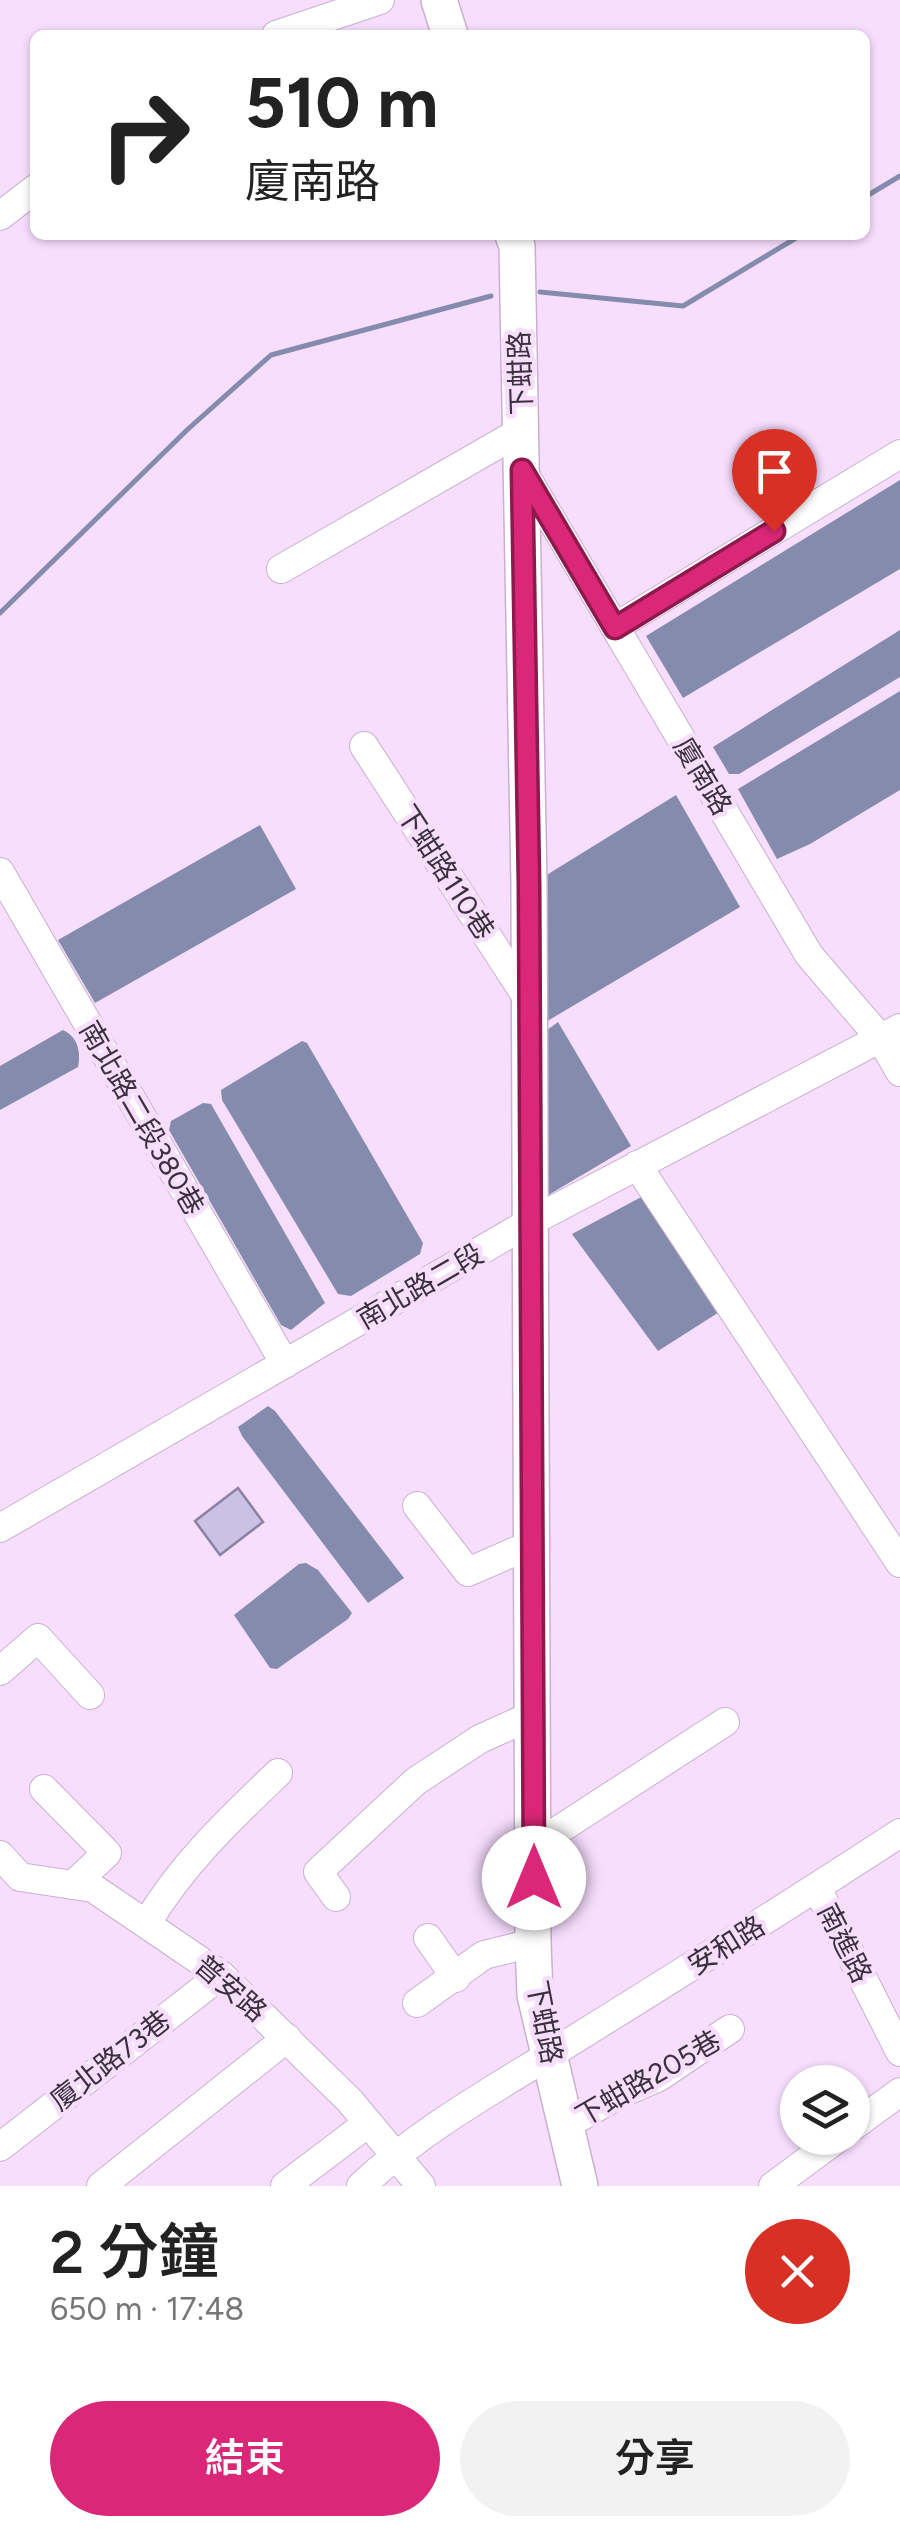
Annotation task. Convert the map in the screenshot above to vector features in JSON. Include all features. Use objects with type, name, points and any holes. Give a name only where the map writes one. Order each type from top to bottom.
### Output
[{"type":"main road","points":[[439,0],[448,30]]},
{"type":"main road","name":"下蚶路","points":[[514,240],[522,470],[528,999],[533,1943],[535,1995],[580,2186]]},
{"type":"street","points":[[291,30],[380,0]]},
{"type":"street","points":[[0,216],[30,193]]},
{"type":"street","points":[[281,570],[521,431]]},
{"type":"street","points":[[615,628],[900,454]]},
{"type":"street","name":"廈南路","points":[[522,470],[809,955],[891,1033],[900,1072]]},
{"type":"street","name":"下蚶路110巷","points":[[364,746],[528,999]]},
{"type":"street","name":"南北路二段380巷","points":[[0,872],[284,1364]]},
{"type":"street","name":"南北路二段","points":[[0,1528],[530,1222],[891,1033]]},
{"type":"street","points":[[637,1165],[900,1563]]},
{"type":"street","points":[[417,1506],[468,1572],[532,1544]]},
{"type":"street","points":[[0,1671],[38,1638],[90,1695]]},
{"type":"street","points":[[336,1897],[318,1872],[416,1781],[480,1740],[533,1715]]},
{"type":"street","points":[[534,1846],[726,1722]]},
{"type":"street","points":[[148,1923],[170,1885],[212,1836],[278,1773]]},
{"type":"street","points":[[44,1789],[107,1853],[72,1885]]},
{"type":"street","name":"安和路","points":[[361,2186],[396,2153],[453,2112],[900,1833]]},
{"type":"street","name":"普安路","points":[[0,1855],[10,1885],[93,1888],[221,1974],[368,2122],[420,2186]]},
{"type":"street","name":"南進路","points":[[817,1888],[900,2052]]},
{"type":"street","points":[[428,1938],[456,1978]]},
{"type":"street","points":[[417,2004],[484,1955],[533,1943]]},
{"type":"street","name":"廈北路73巷","points":[[0,2146],[221,1974]]},
{"type":"street","name":"下蚶路205巷","points":[[566,2126],[618,2095],[659,2078],[730,2029]]},
{"type":"street","points":[[102,2186],[287,2038]]},
{"type":"street","points":[[870,2114],[900,2092]]},
{"type":"street","points":[[285,2186],[368,2122]]},
{"type":"street","points":[[773,2186],[815,2155]]},
{"type":"water","points":[[900,480],[900,569],[683,698],[646,636]]},
{"type":"water","points":[[900,630],[900,677],[739,774],[729,774],[713,747]]},
{"type":"water","points":[[900,691],[900,790],[810,844],[777,859],[738,789]]},
{"type":"water","points":[[676,795],[740,907],[544,1023],[545,876]]},
{"type":"water","points":[[260,825],[296,889],[95,1003],[58,940]]},
{"type":"water","points":[[558,1022],[631,1146],[545,1197],[543,1033]]},
{"type":"water","points":[[63,1030],[77,1046],[78,1067],[0,1110],[0,1066]]},
{"type":"water","points":[[302,1041],[307,1043],[423,1243],[420,1254],[351,1296],[338,1294],[222,1100],[221,1090]]},
{"type":"water","points":[[203,1103],[211,1104],[325,1303],[291,1330],[281,1325],[169,1130],[171,1121]]},
{"type":"water","points":[[647,1194],[724,1309],[658,1351],[572,1234]]},
{"type":"water","points":[[268,1406],[404,1578],[368,1603],[242,1436],[238,1427]]},
{"type":"water","points":[[306,1563],[318,1570],[352,1613],[277,1669],[270,1668],[234,1615],[299,1564]]},
{"type":"building","points":[[238,1488],[263,1522],[220,1555],[195,1521]]},
{"type":"waterway","points":[[870,194],[900,176]]},
{"type":"waterway","points":[[540,292],[683,306],[793,240]]},
{"type":"waterway","points":[[0,613],[187,430],[271,355],[491,296]]},
{"type":"route","points":[[534,1878],[529,884],[522,470],[615,628],[774,531]]}]
